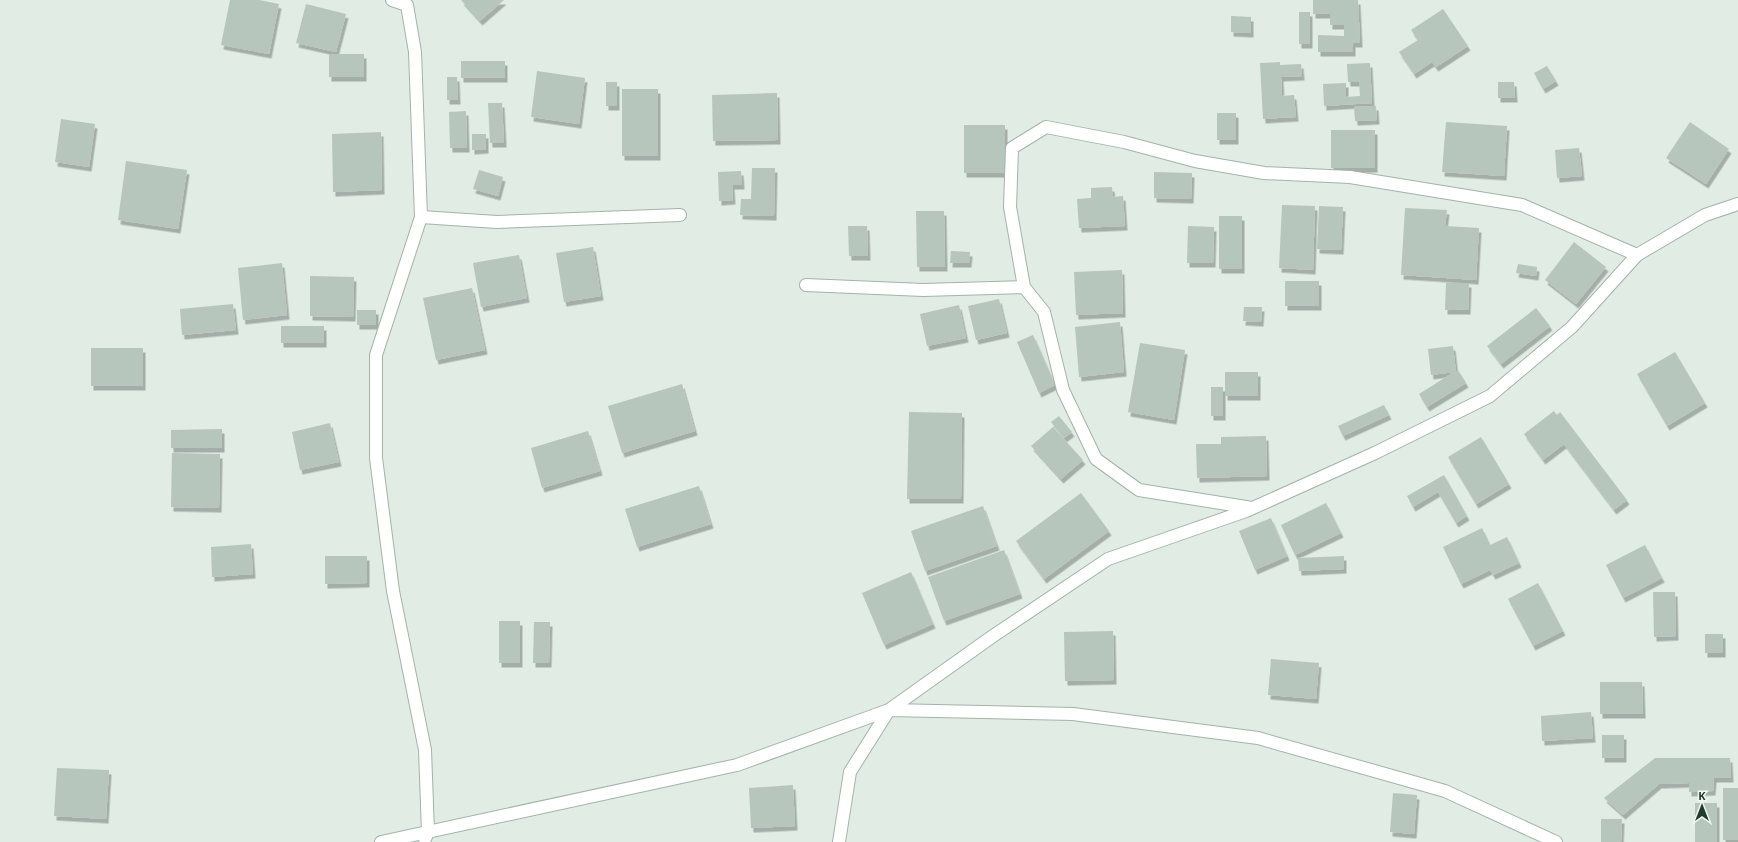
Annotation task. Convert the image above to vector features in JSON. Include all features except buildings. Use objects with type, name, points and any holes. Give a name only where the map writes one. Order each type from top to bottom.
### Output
[{"type":"street","points":[[392,0],[407,5],[415,52],[421,217],[376,355],[376,458],[393,591],[425,750],[426,837]]},
{"type":"street","points":[[1252,508],[1139,490],[1096,459],[1064,390],[1044,312],[1024,287],[1010,206],[1012,148],[1046,127],[1124,142],[1195,161],[1264,173],[1350,177],[1522,205],[1637,255]]},
{"type":"street","points":[[381,842],[426,837],[737,765],[888,710],[993,636],[1108,559],[1252,508],[1375,453],[1490,396],[1572,327],[1637,255],[1704,215],[1738,204]]},
{"type":"street","points":[[421,217],[497,222],[680,214]]},
{"type":"street","points":[[806,285],[923,290],[1024,287]]},
{"type":"street","points":[[839,842],[850,772],[888,710]]},
{"type":"street","points":[[888,710],[1072,714],[1258,738],[1445,790],[1556,842]]}]
